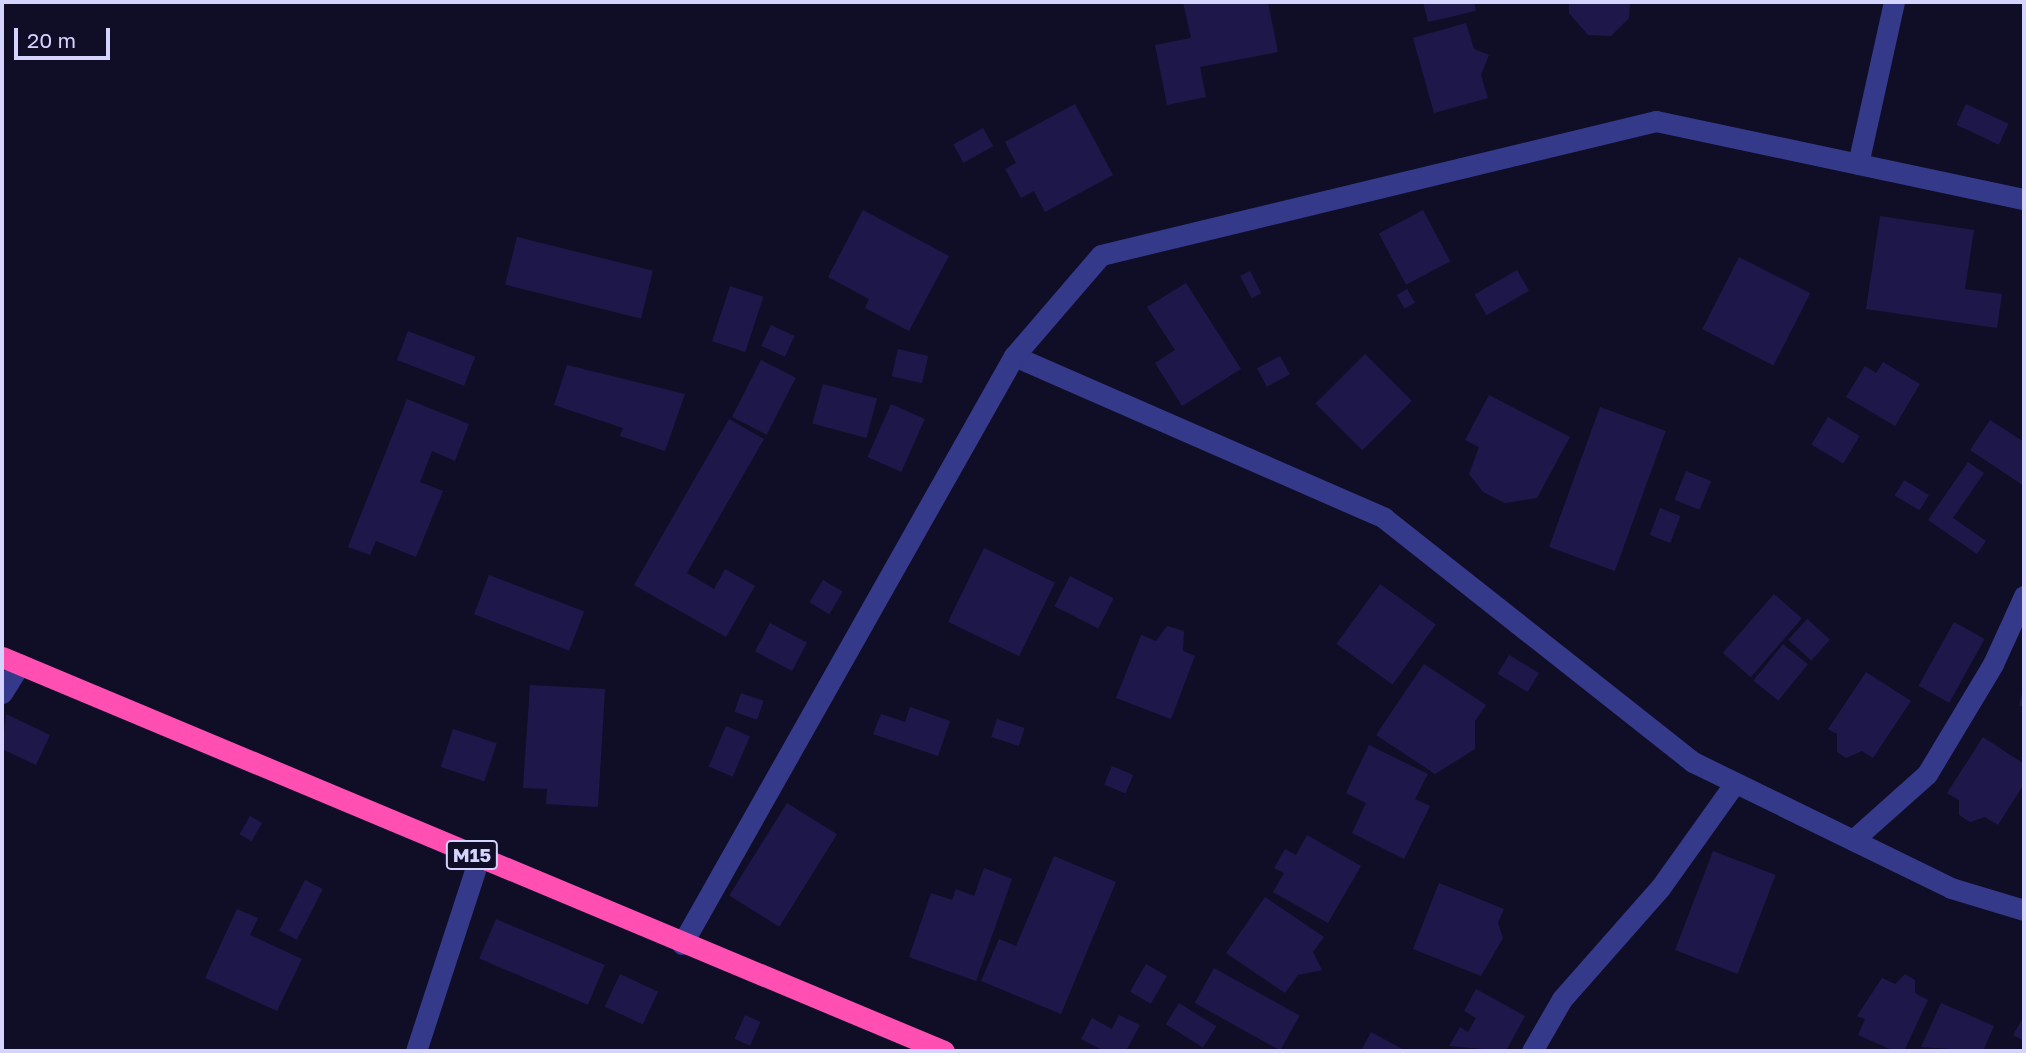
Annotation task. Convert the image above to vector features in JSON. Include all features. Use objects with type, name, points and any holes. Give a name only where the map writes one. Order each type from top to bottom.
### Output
[{"type":"highway","name":"M15","points":[[11,660],[682,944],[944,1051]]},
{"type":"street","points":[[1858,164],[1895,2]]},
{"type":"street","points":[[682,944],[1014,356],[1101,255],[1656,121],[2024,200]]},
{"type":"street","points":[[1014,356],[1384,518],[1692,762],[1951,888],[2024,910]]},
{"type":"street","points":[[1853,840],[1927,774],[1993,664],[2024,596]]},
{"type":"street","points":[[2,693],[11,660]]},
{"type":"street","points":[[1532,1051],[1562,999],[1660,888],[1735,783]]},
{"type":"street","points":[[416,1051],[479,858]]},
{"type":"building","points":[[1183,2],[1268,2],[1278,52],[1200,67],[1206,97],[1167,105],[1155,45],[1191,38]]},
{"type":"building","points":[[1423,2],[1474,2],[1476,11],[1428,22]]},
{"type":"building","points":[[1569,2],[1630,2],[1629,18],[1611,36],[1588,35],[1569,13]]},
{"type":"building","points":[[1466,23],[1474,49],[1489,55],[1481,75],[1488,98],[1434,113],[1413,38]]},
{"type":"building","points":[[1075,104],[1113,175],[1045,212],[1034,191],[1021,198],[1005,169],[1016,163],[1005,142]]},
{"type":"building","points":[[1966,104],[2009,124],[1999,145],[1956,125]]},
{"type":"building","points":[[983,128],[993,146],[963,163],[953,144]]},
{"type":"building","points":[[863,210],[949,256],[909,331],[865,308],[869,299],[828,277]]},
{"type":"building","points":[[1423,210],[1450,261],[1406,285],[1379,233]]},
{"type":"building","points":[[1880,216],[1974,230],[1965,289],[2002,294],[1997,328],[1866,309]]},
{"type":"building","points":[[517,237],[653,271],[641,318],[505,285]]},
{"type":"building","points":[[1739,257],[1810,293],[1774,365],[1702,329]]},
{"type":"building","points":[[1517,270],[1529,291],[1487,315],[1475,294]]},
{"type":"building","points":[[1250,271],[1261,293],[1252,298],[1240,276]]},
{"type":"building","points":[[1186,283],[1241,369],[1182,406],[1155,363],[1175,350],[1147,307]]},
{"type":"building","points":[[730,286],[763,297],[745,352],[712,341]]},
{"type":"building","points":[[1407,289],[1415,303],[1405,309],[1397,295]]},
{"type":"building","points":[[771,325],[795,336],[785,357],[761,346]]},
{"type":"building","points":[[408,331],[475,357],[464,386],[397,360]]},
{"type":"building","points":[[898,349],[928,356],[922,383],[892,376]]},
{"type":"building","points":[[1365,354],[1412,401],[1362,450],[1316,403]]},
{"type":"building","points":[[1280,356],[1290,375],[1267,387],[1257,368]]},
{"type":"building","points":[[761,360],[796,378],[767,435],[732,417]]},
{"type":"building","points":[[1883,362],[1920,384],[1895,426],[1846,397],[1865,366],[1876,373]]},
{"type":"building","points":[[567,365],[685,394],[665,451],[620,436],[623,428],[554,405]]},
{"type":"building","points":[[823,384],[877,398],[866,438],[812,424]]},
{"type":"building","points":[[1489,395],[1570,437],[1537,498],[1505,503],[1483,492],[1469,474],[1479,447],[1465,440]]},
{"type":"building","points":[[407,399],[469,424],[455,461],[432,451],[420,482],[443,491],[416,557],[376,541],[370,555],[348,547]]},
{"type":"building","points":[[891,404],[925,419],[901,472],[867,457]]},
{"type":"building","points":[[1600,407],[1666,431],[1615,571],[1549,547]]},
{"type":"building","points":[[1828,417],[1860,436],[1843,463],[1812,444]]},
{"type":"building","points":[[729,419],[764,439],[687,573],[714,589],[725,569],[755,586],[726,637],[634,585]]},
{"type":"building","points":[[1990,420],[2024,442],[2024,486],[1970,450]]},
{"type":"building","points":[[1968,462],[1984,473],[1953,518],[1986,541],[1977,554],[1928,520]]},
{"type":"building","points":[[1686,471],[1711,481],[1699,510],[1674,500]]},
{"type":"building","points":[[1904,480],[1929,495],[1920,510],[1895,495]]},
{"type":"building","points":[[1660,508],[1681,516],[1670,543],[1650,535]]},
{"type":"building","points":[[984,548],[1055,583],[1019,656],[948,622]]},
{"type":"building","points":[[489,575],[584,612],[569,651],[474,614]]},
{"type":"building","points":[[1070,576],[1114,598],[1098,629],[1055,606]]},
{"type":"building","points":[[823,580],[843,592],[829,614],[810,602]]},
{"type":"building","points":[[1380,584],[1436,625],[1392,684],[1337,644]]},
{"type":"building","points":[[1774,594],[1802,618],[1751,677],[1723,653]]},
{"type":"building","points":[[1807,619],[1830,640],[1811,661],[1788,640]]},
{"type":"building","points":[[1954,622],[1985,639],[1949,703],[1919,686]]},
{"type":"building","points":[[770,623],[807,643],[792,671],[755,651]]},
{"type":"building","points":[[1167,626],[1184,631],[1183,651],[1195,656],[1171,719],[1116,698],[1141,635],[1156,641]]},
{"type":"building","points":[[1783,644],[1808,664],[1778,701],[1753,681]]},
{"type":"building","points":[[1509,655],[1539,673],[1528,692],[1498,674]]},
{"type":"building","points":[[1424,664],[1486,705],[1475,721],[1475,749],[1435,774],[1376,735]]},
{"type":"building","points":[[1866,672],[1911,701],[1873,758],[1862,751],[1846,758],[1837,752],[1837,734],[1828,729]]},
{"type":"building","points":[[530,685],[605,689],[598,807],[546,804],[547,789],[523,788]]},
{"type":"building","points":[[2024,689],[2024,707],[2019,706]]},
{"type":"building","points":[[741,693],[764,701],[757,720],[734,712]]},
{"type":"building","points":[[910,707],[950,721],[938,756],[873,734],[881,714],[905,722]]},
{"type":"building","points":[[6,714],[50,735],[36,765],[2,749]]},
{"type":"building","points":[[997,719],[1025,728],[1019,746],[991,737]]},
{"type":"building","points":[[726,726],[750,736],[733,777],[709,767]]},
{"type":"building","points":[[453,729],[497,743],[484,781],[441,767]]},
{"type":"building","points":[[1983,737],[2024,764],[2024,784],[1998,825],[1985,817],[1970,822],[1959,815],[1959,800],[1947,793]]},
{"type":"building","points":[[1369,745],[1428,774],[1415,799],[1430,806],[1404,859],[1352,833],[1366,803],[1346,793]]},
{"type":"building","points":[[1112,766],[1133,775],[1125,793],[1104,784]]},
{"type":"building","points":[[787,803],[837,834],[779,927],[729,895]]},
{"type":"building","points":[[250,816],[262,823],[252,841],[240,834]]},
{"type":"building","points":[[1307,835],[1361,866],[1328,923],[1273,892],[1284,873],[1274,868],[1285,849],[1296,855]]},
{"type":"building","points":[[1713,851],[1776,875],[1738,974],[1675,950]]},
{"type":"building","points":[[1054,856],[1116,882],[1061,1014],[981,981],[999,939],[1016,946]]},
{"type":"building","points":[[984,868],[1012,879],[976,981],[909,957],[931,893],[952,900],[956,889],[974,896]]},
{"type":"building","points":[[305,880],[323,889],[297,940],[279,931]]},
{"type":"building","points":[[1439,883],[1504,909],[1498,923],[1503,938],[1481,976],[1413,949]]},
{"type":"building","points":[[1265,897],[1324,937],[1313,952],[1322,970],[1298,975],[1285,993],[1226,953]]},
{"type":"building","points":[[237,909],[258,918],[250,935],[302,959],[277,1011],[205,978]]},
{"type":"building","points":[[496,919],[605,965],[588,1005],[479,959]]},
{"type":"building","points":[[1146,964],[1167,976],[1151,1004],[1130,992]]},
{"type":"building","points":[[1214,968],[1300,1016],[1280,1050],[1195,1003]]},
{"type":"building","points":[[620,974],[658,992],[643,1024],[605,1007]]},
{"type":"building","points":[[1905,974],[1915,980],[1915,993],[1928,1000],[1904,1051],[1894,1051],[1858,1035],[1865,1019],[1857,1016],[1882,978],[1895,984]]},
{"type":"building","points":[[1476,989],[1525,1016],[1506,1051],[1449,1046],[1460,1027],[1468,1032],[1476,1018],[1464,1011]]},
{"type":"building","points":[[1179,1003],[1216,1026],[1203,1048],[1166,1024]]},
{"type":"building","points":[[1941,1003],[1994,1026],[1983,1051],[1921,1047]]},
{"type":"building","points":[[745,1015],[761,1022],[750,1046],[734,1039]]},
{"type":"building","points":[[1119,1015],[1140,1025],[1126,1051],[1104,1051],[1081,1039],[1092,1018],[1112,1029]]},
{"type":"building","points":[[2024,1016],[2024,1041],[2013,1035]]},
{"type":"building","points":[[1371,1032],[1406,1051],[1361,1051]]}]
